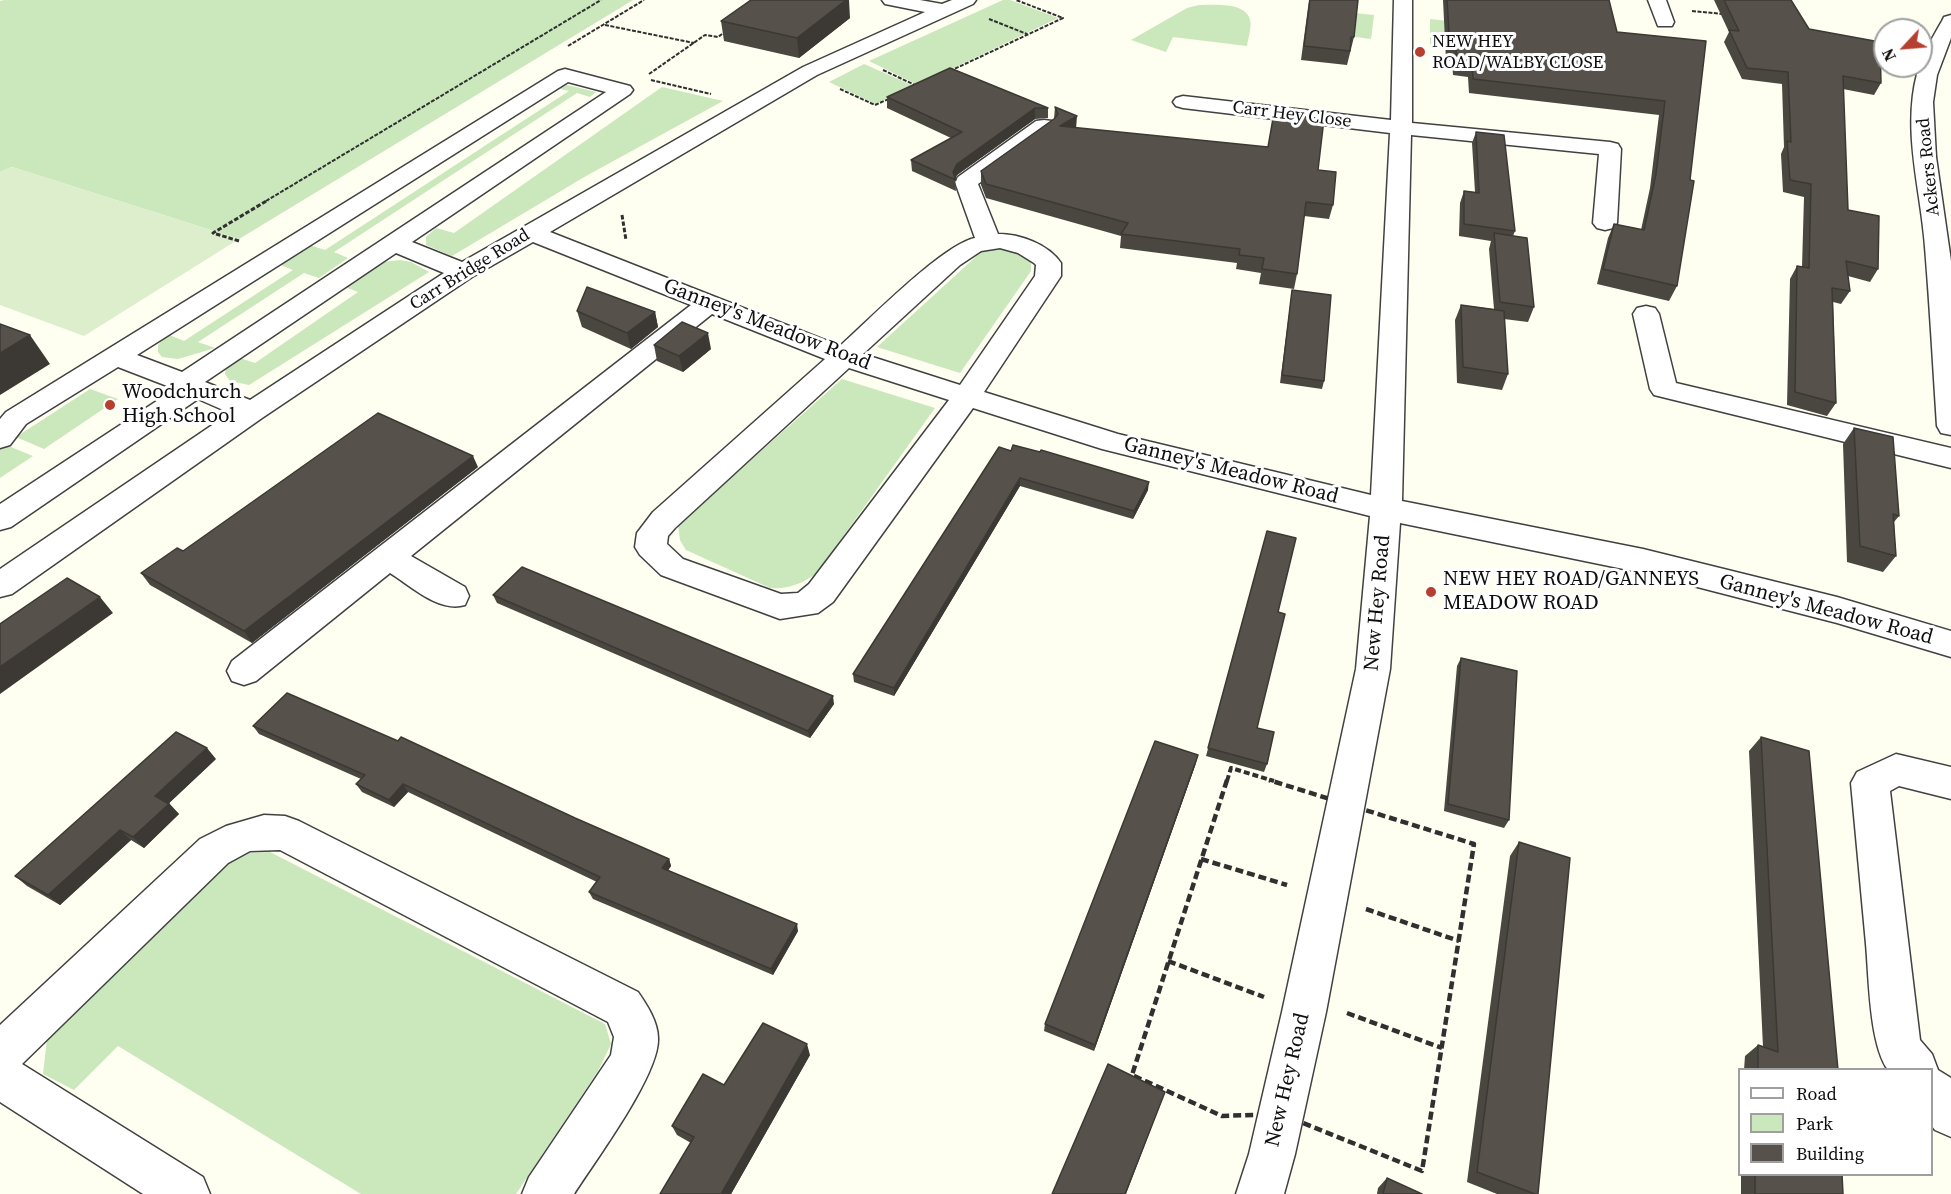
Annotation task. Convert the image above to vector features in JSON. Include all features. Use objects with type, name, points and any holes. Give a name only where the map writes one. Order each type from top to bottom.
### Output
[{"type":"street","points":[[891,0],[944,10]]},
{"type":"street","name":"Carr Bridge Road","points":[[0,585],[252,412],[463,272],[807,73],[967,0]]},
{"type":"street","name":"New Hey Road","points":[[1260,1194],[1272,1154],[1305,1005],[1373,669],[1386,509],[1401,128],[1403,0]]},
{"type":"street","name":"Ackers Road","points":[[1951,21],[1941,36],[1927,74],[1921,124],[1938,170],[1937,241],[1951,426]]},
{"type":"street","points":[[0,438],[16,418],[565,75],[623,90],[394,243],[0,519]]},
{"type":"street","name":"Carr Hey Close","points":[[1183,102],[1401,128],[1610,149],[1605,223]]},
{"type":"street","points":[[989,243],[966,182],[1044,126]]},
{"type":"street","name":"Ganney's Meadow Road","points":[[530,232],[843,357],[1112,442],[1386,509],[1643,561],[1837,610],[1951,644]]},
{"type":"street","points":[[1000,241],[1023,244],[1049,263],[1048,276],[967,396],[821,593],[806,604],[780,607],[672,567],[651,547],[653,533],[664,520],[843,357],[951,260],[974,245],[989,243],[1000,241]]},
{"type":"street","points":[[394,243],[463,272]]},
{"type":"street","points":[[244,671],[709,304]]},
{"type":"street","points":[[1647,314],[1664,389],[1951,458]]},
{"type":"street","points":[[116,356],[252,412]]},
{"type":"street","points":[[389,558],[453,596]]},
{"type":"street","points":[[1914,1068],[1900,1049],[1894,1017],[1870,783],[1896,770],[1951,783]]},
{"type":"street","points":[[0,1055],[214,851],[240,836],[264,831],[285,833],[623,1007],[636,1026],[636,1047],[628,1069],[546,1194]]},
{"type":"street","points":[[0,1076],[186,1194]]},
{"type":"street","points":[[1933,1091],[1951,1114]]},
{"type":"path","points":[[234,249],[244,243],[213,233],[601,0]]},
{"type":"path","points":[[947,72],[1063,18],[1016,0]]},
{"type":"path","points":[[1660,10],[1727,14],[1724,7]]},
{"type":"path","points":[[604,25],[694,43]]},
{"type":"path","points":[[643,78],[705,35],[718,37],[728,30]]},
{"type":"path","points":[[807,73],[875,105],[895,96]]},
{"type":"path","points":[[597,193],[617,200],[623,215],[629,255],[613,266]]},
{"type":"path","points":[[1168,961],[1442,1048]]},
{"type":"green space","points":[[633,0],[239,239],[12,167],[0,172],[0,1]]},
{"type":"green space","points":[[1003,0],[1010,0],[1058,18],[918,85],[869,61]]},
{"type":"green space","points":[[1199,5],[1227,5],[1245,12],[1251,24],[1247,46],[1173,37],[1166,52],[1131,40],[1187,8]]},
{"type":"green space","points":[[1344,12],[1374,15],[1371,39],[1341,35]]},
{"type":"green space","points":[[1430,19],[1458,22],[1458,47],[1430,44]]},
{"type":"green space","points":[[864,64],[914,86],[875,104],[829,82]]},
{"type":"green space","points":[[563,84],[596,92],[590,97],[577,93],[334,252],[348,258],[319,278],[304,273],[198,342],[215,348],[178,359],[162,357],[158,352],[158,345],[167,334],[184,341],[293,270],[278,264],[309,245],[325,250],[569,91],[557,88]]},
{"type":"green space","points":[[662,87],[723,101],[586,176],[452,256],[426,245],[426,237],[436,228],[454,233]]},
{"type":"green space","points":[[12,167],[239,239],[84,336],[0,305],[0,172]]},
{"type":"green space","points":[[999,248],[1019,251],[1031,260],[1031,271],[960,373],[877,347],[981,252]]},
{"type":"green space","points":[[400,260],[411,262],[429,272],[249,385],[230,381],[225,374],[226,367],[237,357],[255,363],[358,292],[340,285],[383,262]]},
{"type":"green space","points":[[842,379],[935,408],[817,573],[795,585],[770,588],[686,550],[680,540],[678,525]]},
{"type":"green space","points":[[90,389],[118,399],[44,449],[16,437]]},
{"type":"green space","points":[[6,445],[33,456],[0,478],[0,448]]},
{"type":"green space","points":[[270,852],[605,1024],[611,1044],[598,1071],[516,1194],[361,1194],[118,1046],[74,1090],[43,1074],[47,1039],[228,862],[249,853]]},
{"type":"building","points":[[751,0],[846,0],[797,38],[721,21]]},
{"type":"building","points":[[1310,0],[1358,0],[1350,51],[1304,46]]},
{"type":"building","points":[[1447,0],[1609,0],[1617,32],[1706,41],[1690,180],[1694,181],[1677,286],[1603,269],[1614,224],[1644,230],[1656,174],[1665,101],[1473,79],[1472,63],[1457,62],[1456,48],[1450,47]]},
{"type":"building","points":[[1724,0],[1791,0],[1809,29],[1873,41],[1873,78],[1881,78],[1881,83],[1843,76],[1848,210],[1879,216],[1878,269],[1846,261],[1850,291],[1832,288],[1836,403],[1795,392],[1797,266],[1809,268],[1811,184],[1790,180],[1787,141],[1791,142],[1788,72],[1747,68],[1729,30],[1739,31]]},
{"type":"building","points":[[950,68],[1048,108],[1035,108],[957,164],[953,172],[956,180],[911,160],[962,132],[887,97]]},
{"type":"building","points":[[1055,107],[1077,116],[1060,126],[1268,147],[1274,113],[1324,119],[1318,170],[1336,172],[1333,205],[1306,202],[1297,274],[1262,269],[1264,258],[1239,255],[1240,249],[1121,234],[1128,223],[986,184],[981,171],[1054,119],[1058,114]]},
{"type":"building","points":[[1476,132],[1504,135],[1515,231],[1464,224],[1464,191],[1479,193]]},
{"type":"building","points":[[1494,233],[1527,238],[1534,307],[1500,302]]},
{"type":"building","points":[[587,287],[655,312],[627,333],[577,311]]},
{"type":"building","points":[[1292,290],[1331,295],[1324,381],[1282,375]]},
{"type":"building","points":[[1461,305],[1504,311],[1508,374],[1463,367]]},
{"type":"building","points":[[682,322],[708,333],[679,356],[654,345]]},
{"type":"building","points":[[0,324],[30,335],[0,353]]},
{"type":"building","points":[[378,413],[473,456],[244,631],[141,573],[177,548],[183,551]]},
{"type":"building","points":[[1854,428],[1893,437],[1899,516],[1893,514],[1896,556],[1860,546]]},
{"type":"building","points":[[1013,445],[1040,452],[1041,450],[1149,482],[1134,511],[1020,478],[894,688],[853,674],[999,447],[1011,451]]},
{"type":"building","points":[[1267,531],[1296,538],[1278,612],[1285,614],[1257,728],[1274,732],[1267,764],[1208,748]]},
{"type":"building","points":[[522,567],[833,696],[808,731],[493,595]]},
{"type":"building","points":[[67,578],[100,597],[0,667],[0,624]]},
{"type":"building","points":[[1461,658],[1517,671],[1509,820],[1448,804]]},
{"type":"building","points":[[287,693],[398,741],[401,737],[669,859],[662,868],[797,924],[771,969],[589,892],[600,877],[403,784],[389,800],[356,784],[365,775],[253,726]]},
{"type":"building","points":[[176,732],[207,748],[155,796],[169,804],[133,837],[120,830],[48,895],[15,876]]},
{"type":"building","points":[[1761,737],[1809,751],[1838,1068],[1758,1068],[1758,1045],[1778,1052]]},
{"type":"building","points":[[1155,741],[1198,755],[1095,1045],[1045,1024]]},
{"type":"building","points":[[1519,842],[1570,858],[1538,1194],[1477,1172]]},
{"type":"building","points":[[763,1023],[807,1044],[721,1194],[660,1194],[694,1137],[672,1126],[703,1074],[724,1085]]},
{"type":"building","points":[[1108,1064],[1165,1092],[1125,1194],[1052,1194]]},
{"type":"building","points":[[1755,1176],[1842,1176],[1843,1194],[1755,1194]]},
{"type":"building","points":[[1387,1178],[1422,1194],[1383,1194]]},
{"type":"place","name":"NEW HEY ROAD/WALBY CLOSE","points":[[1420,52]]},
{"type":"place","name":"Woodchurch High School","points":[[110,405]]},
{"type":"place","name":"NEW HEY ROAD/GANNEYS MEADOW ROAD","points":[[1431,592]]}]
